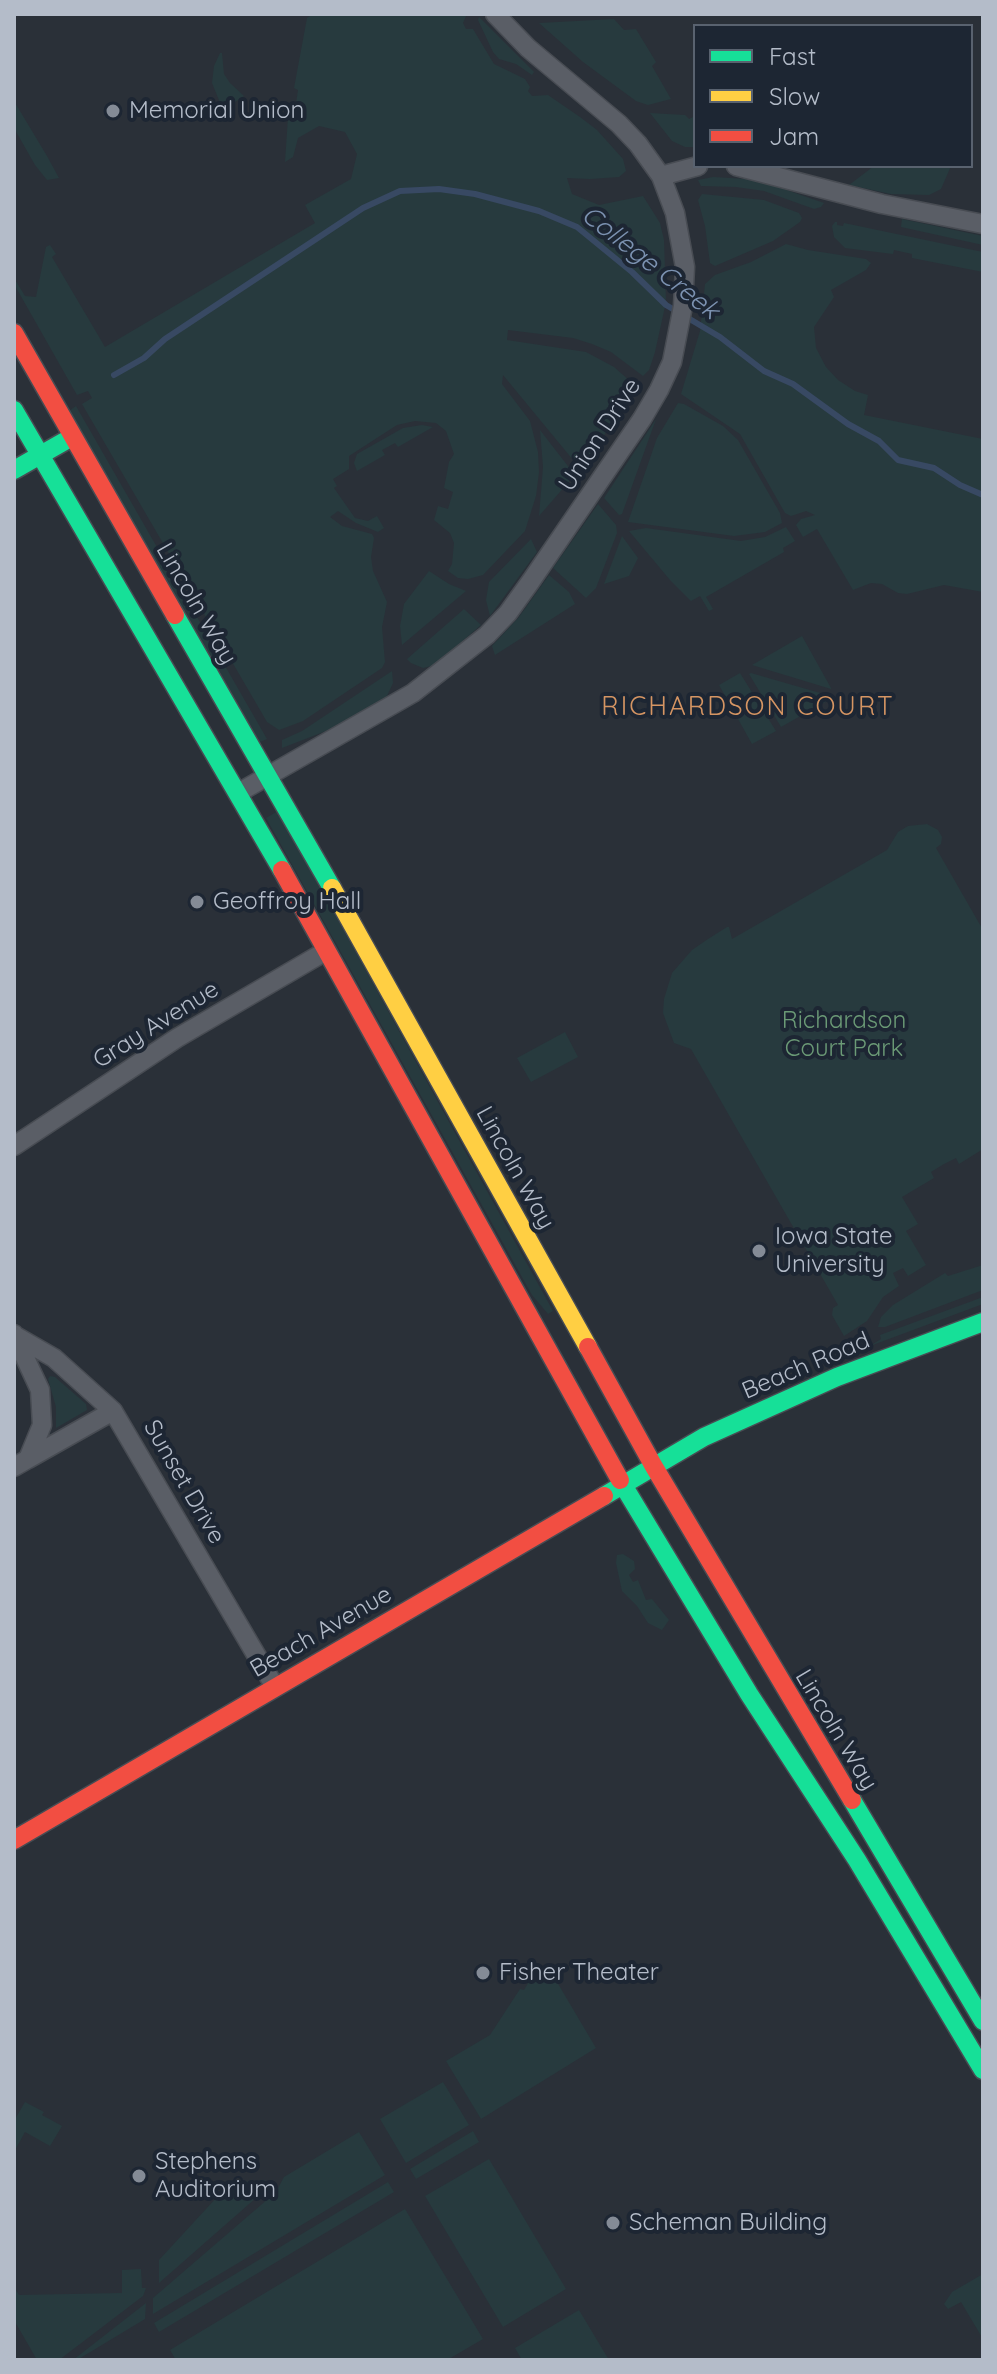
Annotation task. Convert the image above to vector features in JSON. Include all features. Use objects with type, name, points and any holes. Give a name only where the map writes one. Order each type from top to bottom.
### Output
[{"type":"main road","name":"Lincoln Way","points":[[14,333],[268,775],[653,1465],[983,2021]]},
{"type":"main road","name":"Lincoln Way","points":[[14,410],[238,793],[622,1483],[749,1694],[857,1860],[983,2070]]},
{"type":"main road","points":[[14,470],[72,437]]},
{"type":"main road","name":"Beach Road","points":[[653,1465],[728,1425],[787,1399],[983,1322]]},
{"type":"main road","name":"Beach Avenue","points":[[14,1840],[653,1465]]},
{"type":"street","name":"Union Drive","points":[[238,793],[413,693],[487,635],[531,581],[642,419],[663,381],[677,342],[685,267],[675,213],[661,176],[619,124],[528,48],[495,14]]},
{"type":"street","points":[[661,176],[693,167]]},
{"type":"street","points":[[744,168],[882,204],[983,224]]},
{"type":"street","name":"Gray Avenue","points":[[14,1146],[177,1038],[326,951]]},
{"type":"street","points":[[14,1335],[40,1390],[42,1425],[21,1463]]},
{"type":"street","name":"Sunset Drive","points":[[14,1335],[54,1358],[113,1411],[275,1687]]},
{"type":"street","points":[[21,1463],[113,1411]]},
{"type":"green space","points":[[313,14],[467,14],[463,23],[466,29],[473,29],[494,64],[525,79],[532,96],[548,95],[580,117],[597,130],[623,159],[626,171],[619,177],[567,178],[572,194],[599,205],[643,196],[660,223],[664,240],[666,302],[655,352],[649,370],[643,376],[611,352],[592,344],[573,338],[508,330],[507,340],[586,352],[614,367],[638,388],[584,463],[578,466],[503,375],[502,384],[530,421],[538,452],[539,472],[536,496],[525,531],[483,575],[458,578],[448,571],[452,564],[454,543],[450,533],[434,520],[438,506],[448,509],[453,492],[444,488],[449,462],[454,454],[446,431],[436,423],[415,421],[397,425],[349,456],[349,469],[333,479],[337,486],[334,488],[355,518],[368,521],[377,516],[384,528],[378,532],[338,511],[330,517],[342,526],[372,534],[374,538],[371,557],[373,571],[387,602],[382,627],[385,662],[382,668],[303,721],[279,730],[267,722],[82,404],[92,398],[88,391],[77,395],[14,284],[14,278],[25,296],[36,297],[46,247],[50,245],[56,254],[52,257],[105,347],[315,223],[305,205],[351,179],[357,154],[345,132],[319,126],[298,138],[293,157],[285,162],[288,117],[294,116],[298,90],[294,88],[307,18]]},
{"type":"green space","points":[[479,17],[534,72],[532,75],[516,64],[499,59],[493,52]]},
{"type":"green space","points":[[614,19],[624,30],[636,29],[656,62],[652,66],[671,99],[648,105],[636,101],[583,62],[539,23]]},
{"type":"green space","points":[[220,53],[224,74],[244,96],[223,110],[212,83],[214,66]]},
{"type":"green space","points":[[14,101],[59,178],[47,180],[35,165],[14,128]]},
{"type":"green space","points":[[650,113],[693,117],[693,147],[672,141]]},
{"type":"green space","points":[[871,168],[950,168],[941,189],[929,195],[891,194],[849,185]]},
{"type":"green space","points":[[713,177],[769,184],[824,203],[814,209],[764,191],[701,186],[698,180]]},
{"type":"green space","points":[[702,194],[764,200],[799,213],[802,218],[773,241],[715,266],[710,263],[698,200]]},
{"type":"green space","points":[[902,219],[983,236],[983,245],[901,227]]},
{"type":"green space","points":[[835,222],[837,225],[843,226],[844,223],[983,252],[983,272],[912,258],[912,254],[894,250],[893,254],[845,248],[834,237],[832,226]]},
{"type":"green space","points":[[786,244],[866,259],[871,263],[866,270],[831,290],[834,297],[814,327],[816,348],[826,367],[838,380],[868,395],[864,415],[983,439],[983,592],[944,585],[907,594],[871,583],[853,590],[817,529],[803,537],[796,525],[801,519],[815,515],[806,511],[791,516],[785,513],[740,434],[681,394],[700,331],[705,284],[715,275],[751,262]]},
{"type":"green space","points":[[678,403],[723,426],[738,440],[780,513],[782,523],[765,532],[734,536],[628,522],[657,438]]},
{"type":"green space","points":[[76,406],[267,739],[260,742],[69,411]]},
{"type":"green space","points":[[656,419],[622,514],[619,515],[604,498]]},
{"type":"green space","points":[[433,427],[398,447],[395,443],[382,450],[385,455],[357,471],[354,463],[357,454],[403,428]]},
{"type":"green space","points":[[540,430],[573,477],[539,516],[543,467]]},
{"type":"green space","points":[[598,504],[616,525],[617,533],[596,588],[586,598],[553,568]]},
{"type":"green space","points":[[786,527],[795,541],[783,548],[784,552],[706,597],[713,609],[709,611],[700,596],[691,601],[670,580],[629,531],[646,528],[741,541],[765,537]]},
{"type":"green space","points":[[622,536],[638,558],[629,576],[604,584]]},
{"type":"green space","points":[[531,539],[537,552],[490,616],[486,600],[489,582]]},
{"type":"green space","points":[[429,571],[466,591],[402,645],[400,626],[404,604]]},
{"type":"green space","points":[[549,575],[569,592],[575,604],[495,655],[492,646],[519,617]]},
{"type":"green space","points":[[464,609],[481,625],[435,665],[423,668],[407,659]]},
{"type":"green space","points":[[802,636],[831,688],[831,689],[752,665]]},
{"type":"green space","points":[[392,671],[393,683],[386,698],[344,724],[282,748],[282,740],[302,731]]},
{"type":"green space","points":[[740,673],[776,731],[752,744],[719,685]]},
{"type":"green space","points":[[751,673],[834,697],[781,727]]},
{"type":"green space","points":[[278,811],[553,1311],[548,1314],[532,1295],[266,818]]},
{"type":"green space","name":"Richardson Court Park","points":[[927,824],[938,830],[942,837],[941,844],[936,848],[983,930],[983,1149],[959,1164],[956,1158],[944,1164],[931,1172],[934,1178],[902,1197],[918,1224],[906,1231],[926,1265],[908,1276],[903,1268],[893,1273],[899,1286],[883,1297],[867,1321],[844,1336],[832,1315],[833,1308],[838,1305],[691,1049],[674,1043],[663,1013],[664,999],[672,973],[692,950],[708,939],[729,927],[732,939],[887,850],[898,832],[908,826]]},
{"type":"green space","points":[[565,1032],[578,1057],[531,1082],[517,1058]]},
{"type":"green space","points":[[983,1265],[983,1290],[878,1327],[881,1317],[893,1305],[945,1273],[948,1276]]},
{"type":"green space","points":[[983,1297],[983,1304],[870,1346],[881,1339],[880,1335]]},
{"type":"green space","points":[[50,1376],[86,1404],[87,1410],[56,1428],[56,1407],[48,1379]]},
{"type":"green space","points":[[623,1554],[634,1561],[635,1569],[629,1575],[633,1582],[638,1580],[646,1600],[652,1599],[669,1620],[662,1630],[648,1623],[622,1591],[616,1563],[617,1555]]},
{"type":"green space","points":[[537,1968],[554,1977],[596,2048],[481,2119],[446,2061],[490,2035]]},
{"type":"green space","points":[[443,2082],[469,2125],[406,2163],[380,2119]]},
{"type":"green space","points":[[25,2102],[62,2126],[50,2146],[25,2132],[14,2152],[14,2121]]},
{"type":"green space","points":[[473,2131],[479,2142],[416,2179],[410,2169]]},
{"type":"green space","points":[[359,2132],[385,2175],[153,2314],[153,2298],[276,2192],[284,2177]]},
{"type":"green space","points":[[489,2159],[566,2289],[503,2327],[425,2196]]},
{"type":"green space","points":[[265,2180],[265,2190],[159,2283],[159,2260],[230,2183]]},
{"type":"green space","points":[[388,2182],[394,2192],[159,2332],[154,2323]]},
{"type":"green space","points":[[405,2209],[483,2339],[447,2360],[176,2360],[170,2350]]},
{"type":"green space","points":[[141,2269],[142,2288],[146,2288],[143,2296],[59,2360],[37,2360],[14,2320],[14,2287],[19,2295],[122,2293],[122,2270]]},
{"type":"green space","points":[[983,2274],[983,2339],[961,2302],[948,2309],[944,2304],[952,2292]]},
{"type":"green space","points":[[146,2303],[145,2319],[73,2360]]},
{"type":"green space","points":[[579,2310],[609,2360],[522,2360],[515,2348]]},
{"type":"waterway","name":"College Creek","points":[[114,375],[144,358],[165,339],[363,208],[400,191],[439,189],[475,194],[539,211],[577,227],[632,272],[666,305],[720,337],[764,371],[793,384],[848,424],[879,441],[898,460],[934,468],[983,495]]},
{"type":"traffic: fast","points":[[14,410],[282,870]]},
{"type":"traffic: fast","points":[[14,470],[72,437]]},
{"type":"traffic: fast","points":[[175,615],[332,888]]},
{"type":"traffic: fast","points":[[604,1496],[704,1437],[837,1377],[983,1322]]},
{"type":"traffic: fast","points":[[620,1480],[749,1694],[857,1860],[983,2070]]},
{"type":"traffic: fast","points":[[852,1800],[983,2021]]},
{"type":"traffic: slow","points":[[332,888],[588,1347]]},
{"type":"traffic: jam","points":[[14,333],[175,615]]},
{"type":"traffic: jam","points":[[282,870],[620,1480]]},
{"type":"traffic: jam","points":[[588,1347],[653,1465],[852,1800]]},
{"type":"traffic: jam","points":[[14,1840],[604,1496]]},
{"type":"place","name":"Memorial Union","points":[[113,111]]},
{"type":"place","name":"Geoffroy Hall","points":[[197,902]]},
{"type":"place","name":"Iowa State University","points":[[759,1251]]},
{"type":"place","name":"Fisher Theater","points":[[483,1973]]},
{"type":"place","name":"Stephens Auditorium","points":[[139,2176]]},
{"type":"place","name":"Scheman Building","points":[[613,2223]]},
{"type":"district","name":"RICHARDSON COURT","points":[[748,707]]}]
